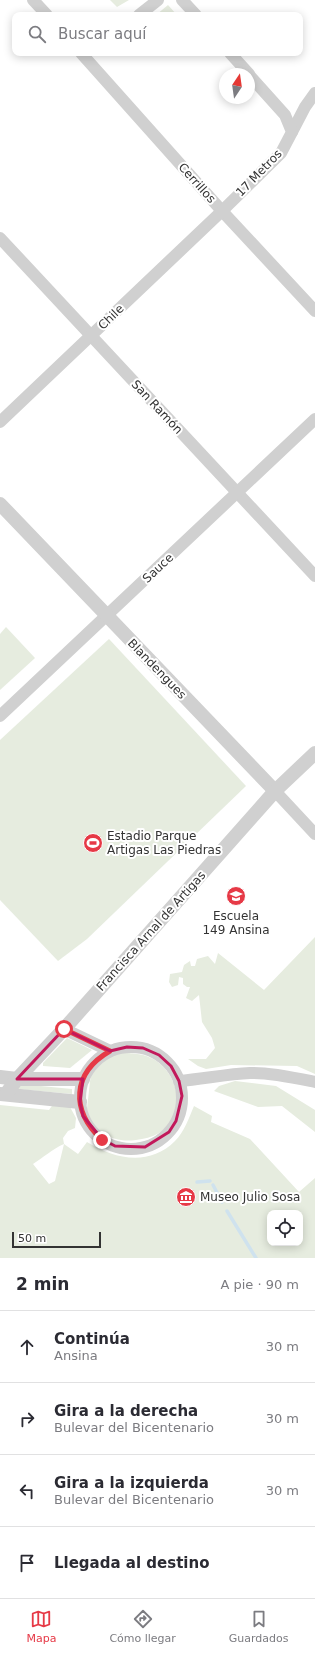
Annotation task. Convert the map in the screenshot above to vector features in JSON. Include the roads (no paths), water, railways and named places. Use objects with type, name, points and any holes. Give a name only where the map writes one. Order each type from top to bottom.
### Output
[{"type":"street","points":[[34,0],[44,12]]},
{"type":"street","points":[[143,12],[158,0]]},
{"type":"street","points":[[182,0],[193,12]]},
{"type":"street","name":"Cerrillos","points":[[87,56],[222,211],[315,311]]},
{"type":"street","points":[[233,56],[244,68]]},
{"type":"street","points":[[255,81],[284,115],[292,132]]},
{"type":"street","name":"17 Metros","points":[[222,211],[281,153],[305,107],[315,93]]},
{"type":"street","name":"Chile","points":[[0,422],[222,211]]},
{"type":"street","name":"San Ramón","points":[[0,238],[236,493],[315,576]]},
{"type":"street","name":"Sauce","points":[[0,716],[315,419]]},
{"type":"street","name":"Blandengues","points":[[0,504],[315,834]]},
{"type":"street","name":"Francisca Arnal de Artigas","points":[[3,1094],[64,1029],[275,791],[315,753]]},
{"type":"street","points":[[64,1029],[110,1051]]},
{"type":"street","points":[[126,1047],[143,1048],[159,1055],[171,1066],[179,1081],[182,1096],[181,1109],[169,1132],[159,1141],[145,1147],[130,1149],[115,1146],[102,1140],[91,1129],[83,1116],[80,1102],[80,1090],[83,1079],[89,1068],[99,1058],[110,1051],[126,1047]]},
{"type":"street","points":[[179,1081],[209,1079],[251,1073],[295,1077],[315,1082]]},
{"type":"street","points":[[0,1077],[17,1079],[83,1079]]},
{"type":"street","points":[[3,1094],[80,1102]]},
{"type":"waterway","points":[[197,1182],[210,1181]]},
{"type":"waterway","points":[[213,1185],[222,1202]]},
{"type":"waterway","points":[[227,1211],[256,1258]]},
{"type":"place","name":"Estadio Parque Artigas Las Piedras","points":[[93,843]]},
{"type":"place","name":"Escuela 149 Ansina","points":[[236,896]]},
{"type":"place","name":"Museo Julio Sosa","points":[[186,1197]]}]
